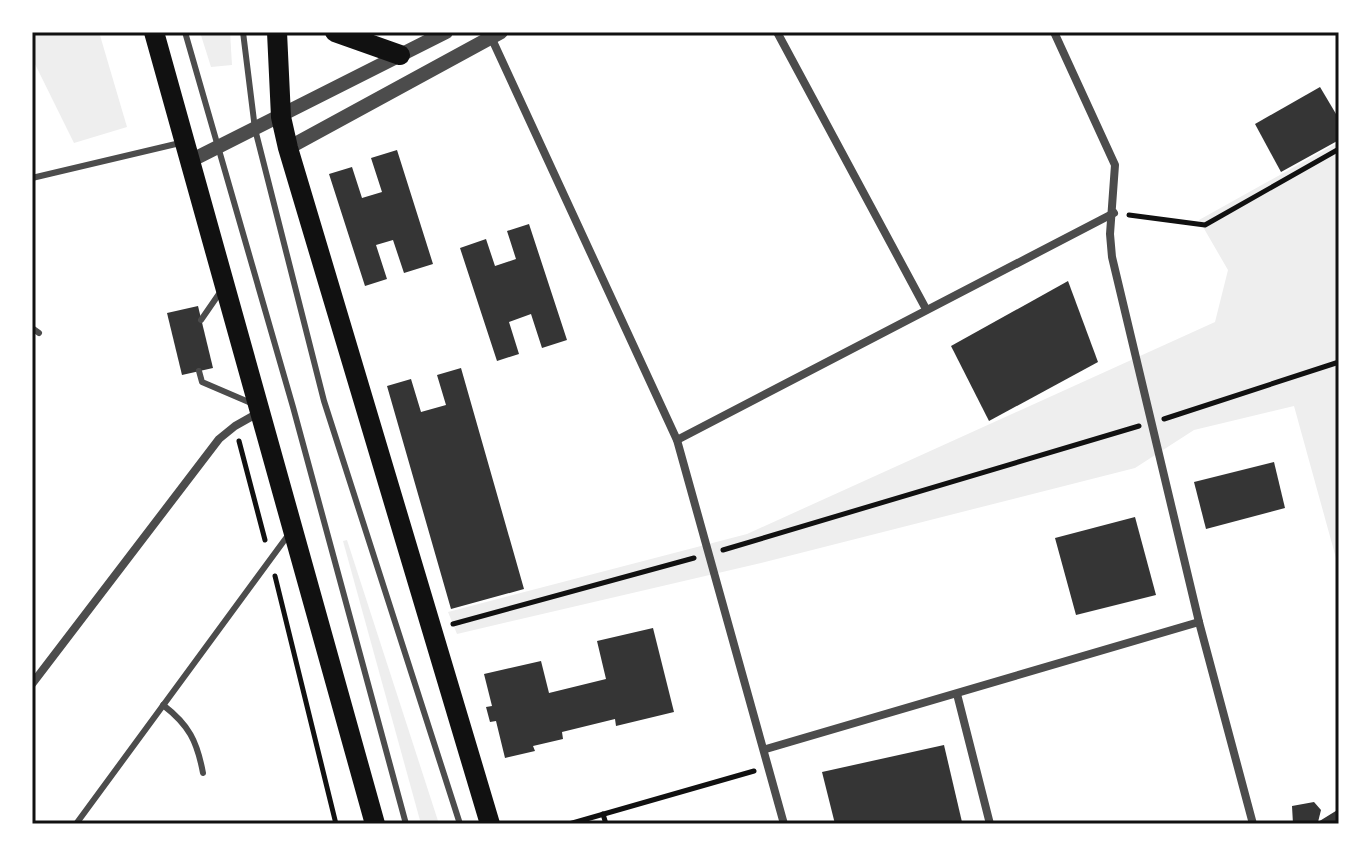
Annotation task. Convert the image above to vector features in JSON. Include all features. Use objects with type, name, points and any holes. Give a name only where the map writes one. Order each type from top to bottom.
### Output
[{"type":"main road","points":[[154,32],[375,824]]},
{"type":"main road","points":[[277,32],[281,117],[288,148],[490,824]]},
{"type":"main road","points":[[335,32],[393,53]]},
{"type":"street","points":[[368,32],[393,53]]},
{"type":"street","points":[[189,150],[220,146],[281,117],[393,53],[446,32]]},
{"type":"street","points":[[777,32],[926,309]]},
{"type":"street","points":[[1054,32],[1115,165],[1114,213],[1110,234],[1112,257],[1199,622],[1253,824]]},
{"type":"street","points":[[288,148],[496,34],[677,440],[766,749],[784,824]]},
{"type":"street","points":[[677,440],[1114,213]]},
{"type":"street","points":[[32,684],[208,454],[235,426],[258,410]]},
{"type":"street","points":[[766,749],[1199,622]]},
{"type":"street","points":[[957,694],[990,824]]},
{"type":"lane","points":[[185,32],[220,146],[406,824]]},
{"type":"lane","points":[[243,32],[255,129],[324,401],[460,824]]},
{"type":"lane","points":[[32,178],[189,150]]},
{"type":"lane","points":[[201,320],[225,285]]},
{"type":"lane","points":[[199,371],[202,382],[258,410]]},
{"type":"lane","points":[[76,824],[291,531]]},
{"type":"lane","points":[[163,705],[184,722],[193,735],[203,773]]},
{"type":"path","points":[[1114,213],[1205,225],[1339,149]]},
{"type":"path","points":[[448,625],[710,554],[1151,423],[1339,362]]},
{"type":"path","points":[[235,426],[336,824]]},
{"type":"path","points":[[569,824],[770,766]]},
{"type":"path","points":[[603,814],[606,824]]},
{"type":"shaded area","points":[[32,32],[99,32],[127,127],[74,143],[32,58]]},
{"type":"shaded area","points":[[200,32],[230,32],[232,65],[211,67]]},
{"type":"shaded area","points":[[1339,142],[1339,569],[1294,406],[1194,430],[1135,468],[761,563],[457,634],[448,612],[747,534],[1215,322],[1228,270],[1199,220]]},
{"type":"shaded area","points":[[347,540],[439,824],[421,824],[343,541]]},
{"type":"building","points":[[1320,87],[1339,119],[1339,140],[1281,172],[1255,124]]},
{"type":"building","points":[[397,150],[433,264],[404,273],[393,240],[376,245],[387,279],[365,286],[329,174],[352,167],[362,198],[382,192],[371,158]]},
{"type":"building","points":[[529,224],[567,340],[542,348],[531,314],[509,322],[519,354],[497,361],[460,248],[486,239],[495,266],[516,259],[507,231]]},
{"type":"building","points":[[1068,281],[1098,362],[989,421],[951,346]]},
{"type":"building","points":[[198,306],[213,368],[182,375],[167,313]]},
{"type":"building","points":[[461,368],[524,589],[451,609],[387,386],[411,379],[421,412],[446,405],[437,375]]},
{"type":"building","points":[[1274,462],[1285,508],[1206,529],[1194,482]]},
{"type":"building","points":[[1135,517],[1156,595],[1076,615],[1055,538]]},
{"type":"building","points":[[653,628],[674,712],[616,726],[615,719],[562,732],[563,739],[533,746],[535,751],[505,758],[496,721],[490,722],[486,707],[492,706],[484,674],[541,661],[549,693],[606,679],[597,641]]},
{"type":"building","points":[[944,745],[962,822],[835,824],[822,772]]},
{"type":"building","points":[[1314,802],[1321,810],[1318,822],[1339,809],[1339,824],[1293,824],[1292,806]]}]
